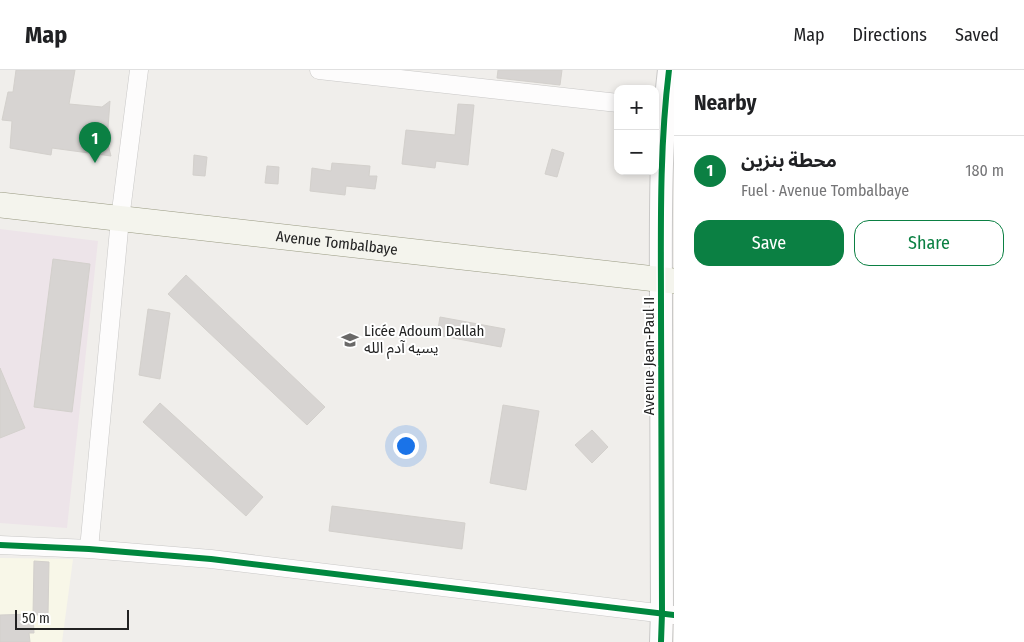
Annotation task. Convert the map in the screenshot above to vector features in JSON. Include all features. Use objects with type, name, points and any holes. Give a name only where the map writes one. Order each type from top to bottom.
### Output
[{"type":"main road","name":"Avenue Tombalbaye","points":[[0,205],[667,281]]},
{"type":"street","points":[[89,549],[120,219],[139,70]]},
{"type":"street","points":[[319,70],[614,103]]},
{"type":"street","name":"Avenue Jean-Paul II","points":[[661,642],[668,614],[667,281],[662,158],[664,108],[669,70]]},
{"type":"street","points":[[0,545],[89,549],[210,559],[668,614]]},
{"type":"shaded area","points":[[0,229],[98,241],[67,528],[0,523]]},
{"type":"shaded area","points":[[0,558],[73,559],[62,642],[0,642]]},
{"type":"building","points":[[16,70],[75,70],[69,104],[102,107],[110,101],[107,141],[111,156],[52,148],[51,155],[10,148],[12,121],[2,120],[8,92],[13,92]]},
{"type":"building","points":[[498,70],[562,70],[560,85],[497,78]]},
{"type":"building","points":[[458,104],[474,105],[468,165],[436,161],[435,168],[402,164],[406,130],[455,135]]},
{"type":"building","points":[[552,149],[564,153],[557,177],[545,174]]},
{"type":"building","points":[[194,155],[207,157],[205,176],[193,175]]},
{"type":"building","points":[[332,163],[370,166],[369,176],[377,176],[375,189],[346,186],[345,195],[310,191],[312,168],[331,171]]},
{"type":"building","points":[[267,166],[279,167],[278,184],[265,183]]},
{"type":"building","points":[[53,259],[90,264],[72,412],[34,407]]},
{"type":"building","points":[[186,275],[325,407],[307,425],[168,294]]},
{"type":"building","points":[[148,309],[170,313],[160,379],[139,375]]},
{"type":"building","points":[[440,317],[505,329],[501,347],[437,335]]},
{"type":"building","points":[[0,368],[25,428],[0,438]]},
{"type":"building","points":[[160,403],[263,497],[246,516],[143,422]]},
{"type":"building","points":[[503,405],[539,411],[526,490],[490,483]]},
{"type":"building","points":[[592,430],[608,447],[592,463],[575,445]]},
{"type":"building","points":[[332,506],[465,523],[462,549],[329,531]]},
{"type":"building","points":[[34,561],[49,562],[48,615],[33,615]]},
{"type":"building","points":[[33,614],[34,633],[29,633],[30,642],[0,642],[0,615]]},
{"type":"cycle path","points":[[661,642],[661,191],[669,70]]},
{"type":"cycle path","points":[[0,545],[89,549],[211,559],[674,615]]},
{"type":"place","name":"محطة بنزين","points":[[95,163]]},
{"type":"place","name":"Licée Adoum Dallah يسيه آدم الله","points":[[350,340]]}]
